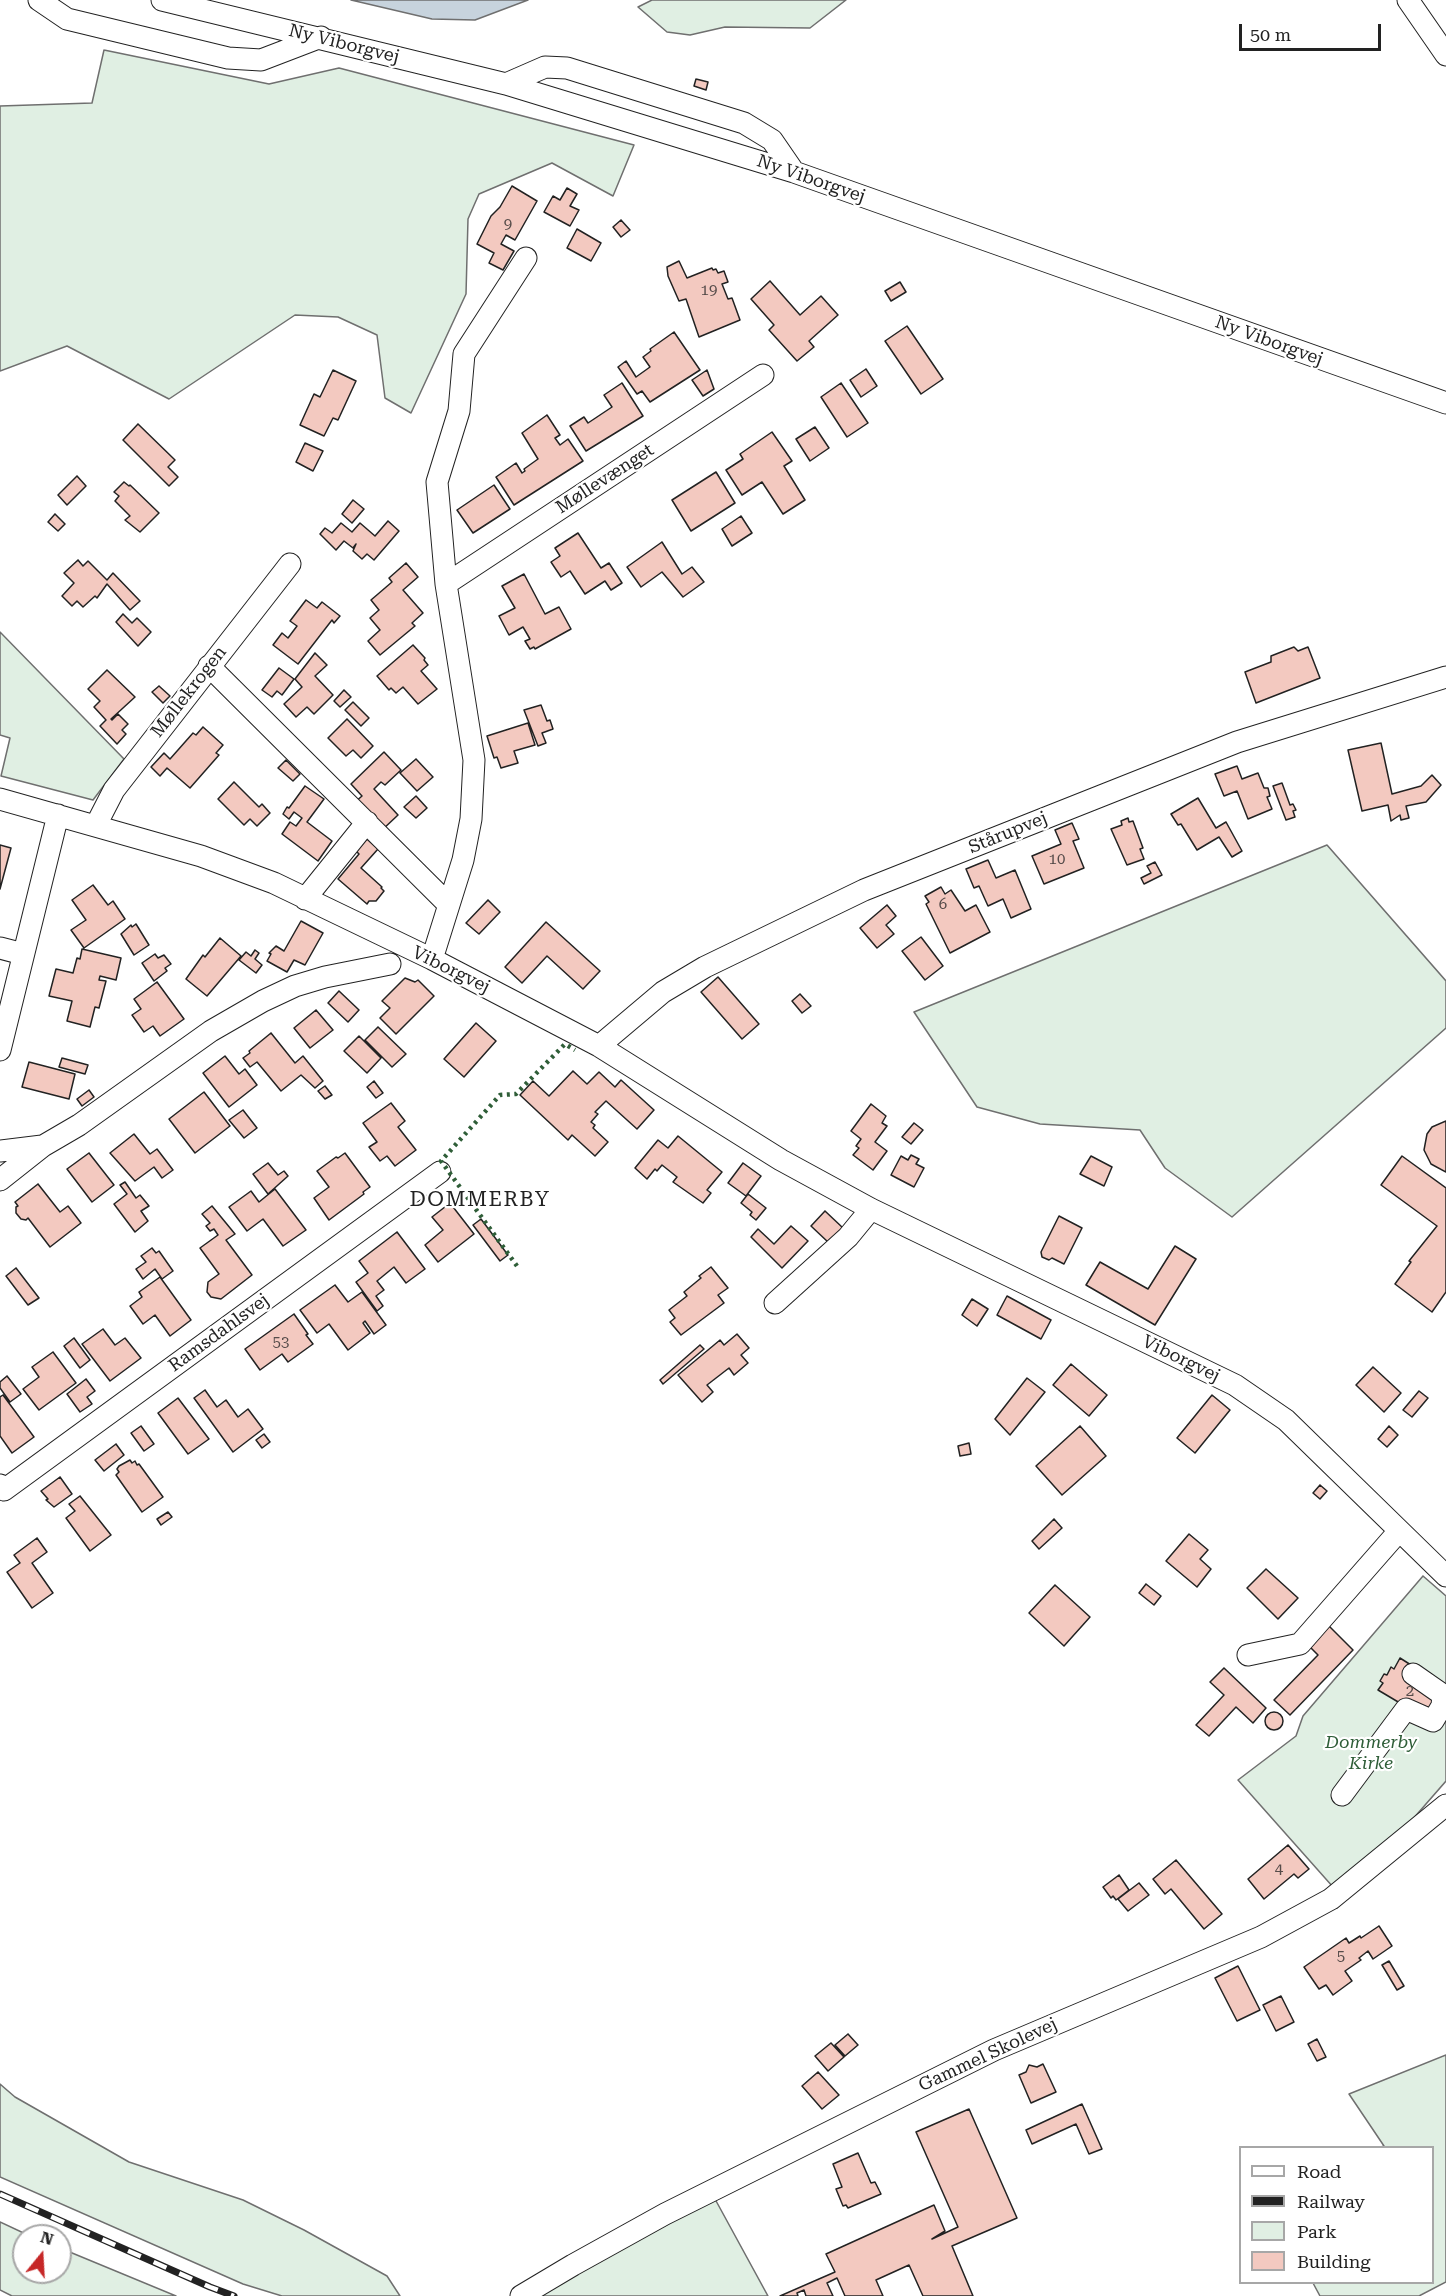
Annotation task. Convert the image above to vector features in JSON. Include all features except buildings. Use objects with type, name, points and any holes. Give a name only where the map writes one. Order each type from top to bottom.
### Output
[{"type":"street","points":[[39,0],[67,20],[228,58],[261,60],[321,37]]},
{"type":"street","name":"Ny Viborgvej","points":[[162,0],[506,84],[794,172],[1446,403]]},
{"type":"street","points":[[1408,0],[1446,55]]},
{"type":"street","points":[[506,84],[544,67],[567,68],[744,123],[772,140],[794,172]]},
{"type":"street","points":[[432,959],[463,860],[471,819],[474,760],[446,584],[437,482],[459,411],[464,354],[526,258]]},
{"type":"street","name":"Møllevænget","points":[[446,584],[763,375]]},
{"type":"street","name":"Møllekrogen","points":[[96,825],[114,790],[290,564]]},
{"type":"street","points":[[209,666],[449,904]]},
{"type":"street","name":"Stårupvej","points":[[599,1046],[663,992],[705,967],[864,890],[1237,742],[1446,676]]},
{"type":"street","name":"Viborgvej","points":[[0,799],[201,856],[274,883],[432,959],[599,1046],[781,1160],[871,1209],[1235,1385],[1286,1420],[1446,1576]]},
{"type":"street","points":[[0,1050],[58,815]]},
{"type":"street","points":[[305,899],[367,822]]},
{"type":"street","points":[[0,948],[23,954]]},
{"type":"street","points":[[0,1180],[43,1146],[79,1125],[211,1031],[263,1000],[295,986],[325,977],[390,964]]},
{"type":"street","points":[[0,1151],[43,1146]]},
{"type":"street","name":"Ramsdahlsvej","points":[[0,1485],[4,1490],[440,1172]]},
{"type":"street","points":[[775,1304],[849,1237],[871,1209]]},
{"type":"street","points":[[1248,1655],[1300,1644],[1399,1531]]},
{"type":"street","points":[[1342,1795],[1406,1709],[1433,1721],[1442,1706],[1445,1696],[1413,1674]]},
{"type":"street","name":"Gammel Skolevej","points":[[521,2296],[665,2214],[994,2050],[1261,1937],[1331,1899],[1446,1805]]},
{"type":"green space","points":[[652,0],[846,0],[810,28],[725,27],[690,35],[667,32],[638,7]]},
{"type":"green space","points":[[104,50],[269,84],[339,68],[634,145],[613,196],[552,163],[479,194],[468,219],[466,294],[411,413],[385,398],[377,335],[338,317],[295,315],[169,399],[67,346],[0,371],[0,106],[92,103]]},
{"type":"green space","points":[[0,632],[124,759],[93,800],[1,776],[10,738],[0,735]]},
{"type":"green space","points":[[1327,845],[1446,981],[1446,1028],[1232,1217],[1165,1168],[1140,1130],[1040,1124],[977,1107],[914,1012]]},
{"type":"green space","name":"Dommerby Kirke","points":[[1423,1576],[1446,1596],[1446,1781],[1405,1828],[1333,1887],[1238,1780],[1296,1736],[1303,1716]]},
{"type":"green space","points":[[1446,2055],[1446,2282],[1419,2296],[1320,2296],[1314,2284],[1434,2284],[1434,2146],[1384,2146],[1349,2094]]},
{"type":"green space","points":[[0,2084],[15,2097],[129,2162],[243,2200],[304,2230],[387,2276],[400,2296],[282,2296],[243,2284],[0,2177]]},
{"type":"green space","points":[[715,2199],[768,2296],[536,2296],[536,2294]]},
{"type":"green space","points":[[0,2222],[12,2228],[12,2284],[72,2284],[72,2253],[176,2296],[12,2296],[0,2290]]},
{"type":"shaded area","points":[[351,0],[528,0],[475,20],[432,19]]},
{"type":"railway","points":[[0,2194],[234,2296]]},
{"type":"hedge","points":[[517,1266],[441,1161],[500,1095],[516,1094],[565,1044],[575,1050]]},
{"type":"district","name":"DOMMERBY","points":[[480,1200]]}]
